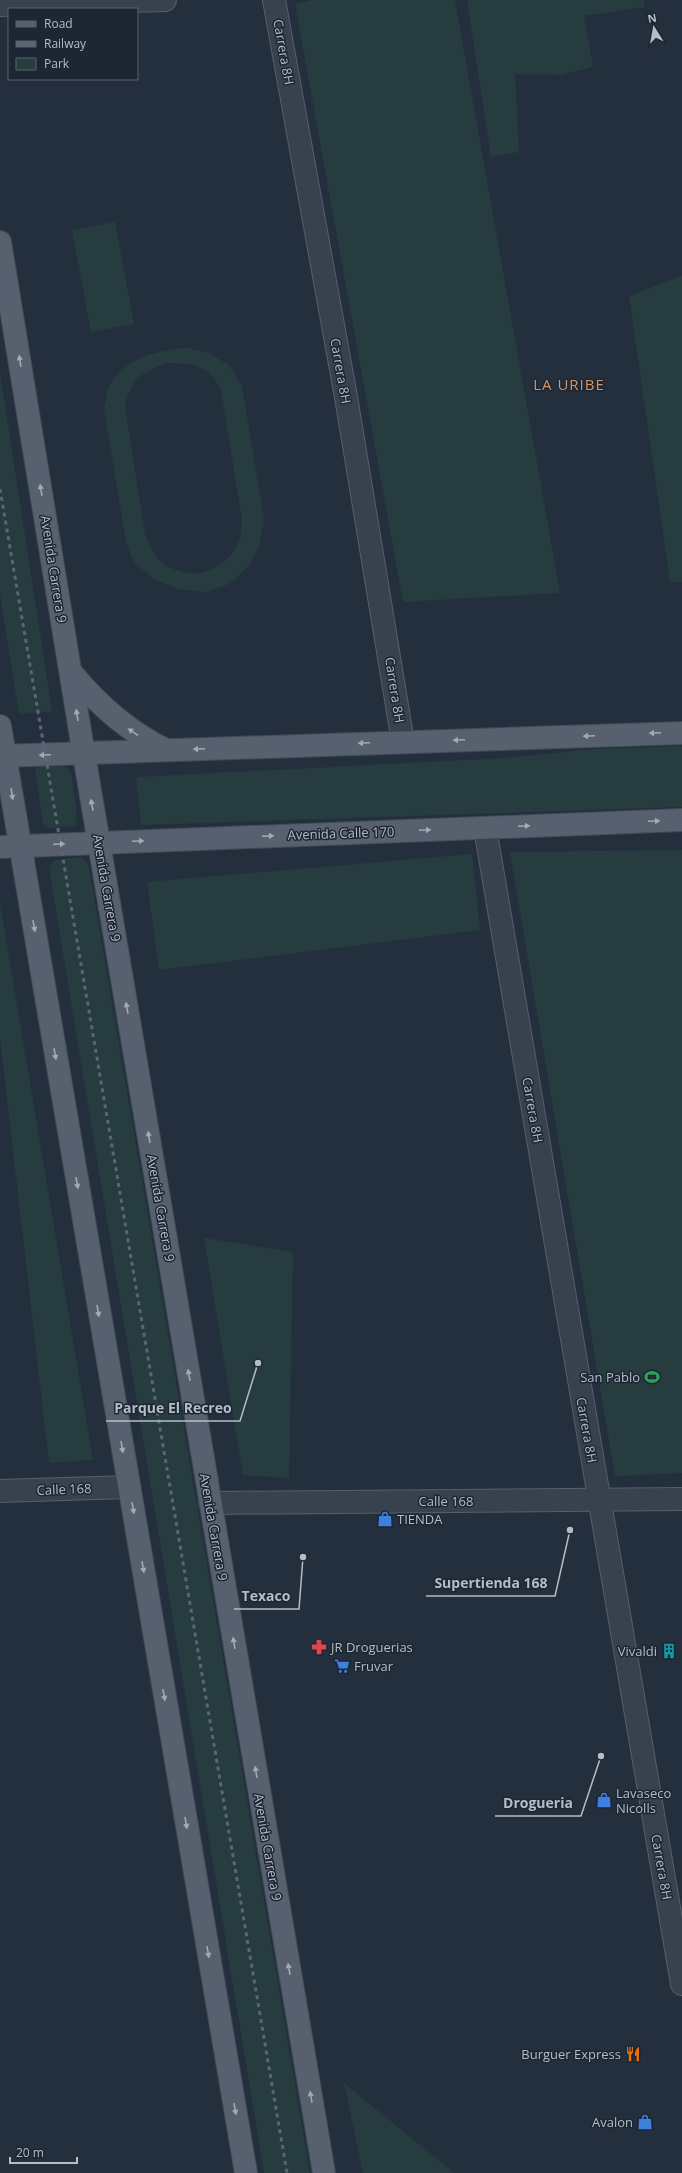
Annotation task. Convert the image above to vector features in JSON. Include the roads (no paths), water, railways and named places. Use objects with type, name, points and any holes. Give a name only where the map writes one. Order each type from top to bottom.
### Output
[{"type":"main road","name":"Avenida Carrera 9","points":[[0,242],[99,843],[324,2173]]},
{"type":"main road","points":[[71,672],[108,713],[135,733],[167,750]]},
{"type":"main road","points":[[0,726],[10,846],[129,1487],[246,2173]]},
{"type":"main road","points":[[2,756],[682,732]]},
{"type":"main road","name":"Avenida Calle 170","points":[[10,846],[682,820]]},
{"type":"street","points":[[0,5],[165,0]]},
{"type":"street","name":"Carrera 8H","points":[[274,0],[346,397],[403,742]]},
{"type":"street","name":"Carrera 8H","points":[[485,828],[682,1984]]},
{"type":"street","name":"Calle 168","points":[[0,1491],[129,1487]]},
{"type":"street","name":"Calle 168","points":[[210,1503],[599,1501],[682,1499]]},
{"type":"railway","points":[[0,489],[287,2173]]},
{"type":"place","name":"Parque El Recreo","points":[[258,1363]]},
{"type":"place","name":"San Pablo","points":[[652,1377]]},
{"type":"place","name":"TIENDA","points":[[385,1519]]},
{"type":"place","name":"Supertienda 168","points":[[570,1530]]},
{"type":"place","name":"Texaco","points":[[303,1557]]},
{"type":"place","name":"JR Droguerias","points":[[319,1647]]},
{"type":"place","name":"Vivaldi","points":[[669,1651]]},
{"type":"place","name":"Fruvar","points":[[342,1666]]},
{"type":"place","name":"Drogueria","points":[[601,1756]]},
{"type":"place","name":"Lavaseco Nicolls","points":[[604,1800]]},
{"type":"place","name":"Burguer Express","points":[[633,2054]]},
{"type":"place","name":"Avalon","points":[[645,2122]]},
{"type":"district","name":"LA URIBE","points":[[569,385]]}]
